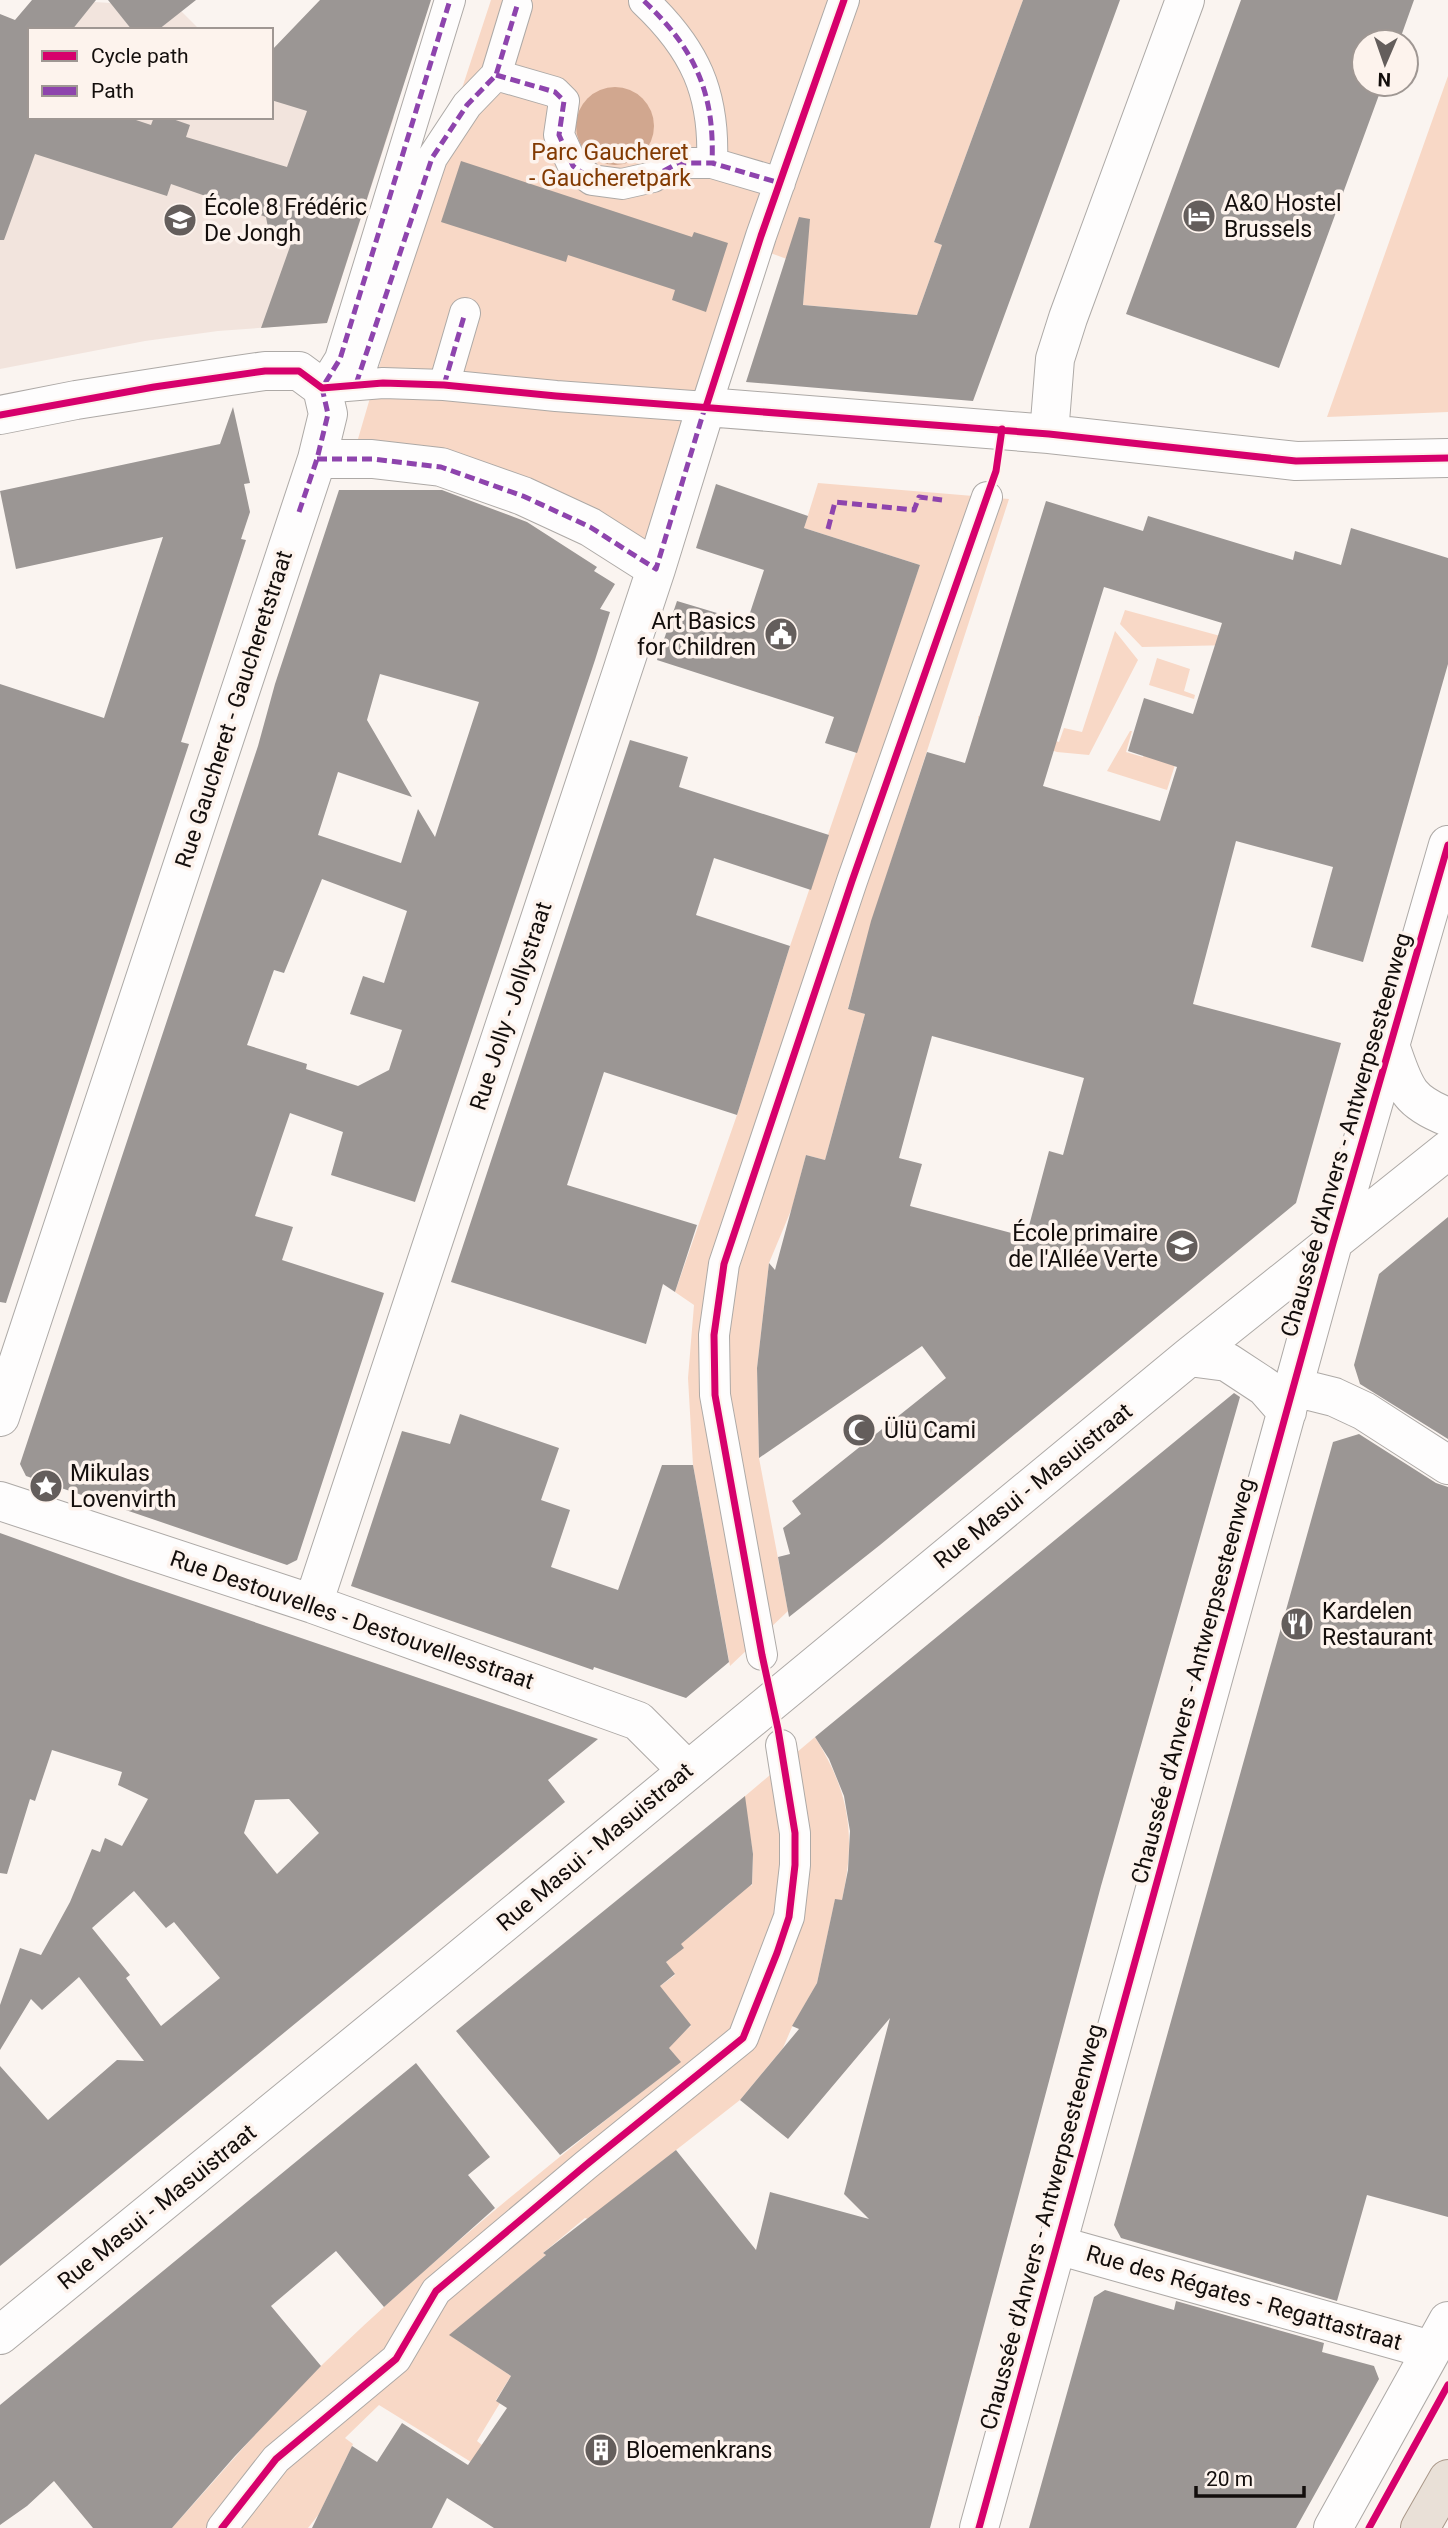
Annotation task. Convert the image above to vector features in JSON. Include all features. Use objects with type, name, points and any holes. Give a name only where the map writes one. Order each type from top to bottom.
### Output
[{"type":"main road","points":[[1420,2528],[1448,2479]]},
{"type":"street","points":[[339,386],[340,359],[450,0]]},
{"type":"street","points":[[706,407],[844,0]]},
{"type":"street","points":[[1049,433],[1055,359],[1185,0]]},
{"type":"street","points":[[644,1],[666,22],[693,60],[707,101],[713,131],[712,163]]},
{"type":"street","points":[[339,386],[432,158],[467,105],[496,75],[517,6]]},
{"type":"street","points":[[496,75],[555,92],[564,101],[559,135],[573,166],[592,180],[622,184],[653,177],[678,163],[712,163],[780,183]]},
{"type":"street","points":[[444,385],[465,313]]},
{"type":"street","points":[[0,415],[141,389],[265,371],[299,371],[339,386],[444,385],[1049,433],[1296,461],[1448,458]]},
{"type":"street","name":"Rue Gaucheret - Gaucheretstraat","points":[[0,1417],[339,386]]},
{"type":"street","name":"Rue Jolly - Jollystraat","points":[[313,1604],[656,569],[706,407]]},
{"type":"street","points":[[317,459],[372,458],[441,467],[523,496],[590,527],[656,569]]},
{"type":"street","points":[[762,1655],[715,1395],[714,1335],[724,1264],[852,881],[987,498]]},
{"type":"street","name":"Chaussée d'Anvers - Antwerpsesteenweg","points":[[979,2528],[1333,1243],[1448,845]]},
{"type":"street","points":[[1391,1048],[1415,1100],[1424,1108],[1448,1117]]},
{"type":"street","name":"Rue Masui - Masuistraat","points":[[0,2334],[449,1968],[1189,1357],[1448,1150]]},
{"type":"street","points":[[1189,1357],[1227,1362],[1265,1387],[1291,1399],[1334,1397],[1364,1411],[1448,1465]]},
{"type":"street","name":"Rue Destouvelles - Destouvellesstraat","points":[[0,1501],[313,1604],[638,1721],[687,1770]]},
{"type":"street","points":[[222,2528],[276,2459],[396,2359],[436,2291],[743,2038],[789,1917],[795,1865],[795,1833],[781,1745]]},
{"type":"street","name":"Rue des Régates - Regattastraat","points":[[1056,2245],[1440,2336]]},
{"type":"street","points":[[1333,2528],[1440,2336]]},
{"type":"shaded area","points":[[94,2],[111,3],[130,28],[74,28]]},
{"type":"shaded area","points":[[181,11],[198,28],[160,28]]},
{"type":"shaded area","name":"École 8 Frédéric De Jongh","points":[[0,72],[28,114],[28,119],[273,119],[273,79],[394,117],[327,323],[218,331],[145,341],[0,369]]},
{"type":"shaded area","points":[[615,87],[630,90],[647,104],[654,126],[651,141],[637,158],[615,165],[600,162],[583,148],[576,126],[579,111],[593,94]]},
{"type":"green space","name":"Parc Gaucheret - Gaucheretpark","points":[[491,0],[1023,0],[934,242],[942,245],[917,315],[803,305],[806,266],[754,247],[655,545],[511,481],[358,439],[448,131]]},
{"type":"green space","points":[[1448,76],[1448,412],[1327,417]]},
{"type":"green space","points":[[818,483],[1009,499],[873,917],[848,1008],[865,1014],[825,1160],[806,1155],[792,1208],[769,1263],[757,1368],[759,1458],[788,1611],[730,1666],[693,1465],[688,1378],[694,1305],[675,1292],[737,1115],[790,946],[920,565],[804,528]]},
{"type":"green space","points":[[1125,610],[1235,640],[1233,645],[1142,647],[1120,624]]},
{"type":"green space","points":[[1115,631],[1138,660],[1089,755],[1057,752],[979,726],[978,716],[1059,742],[1064,728],[1082,732]]},
{"type":"green space","points":[[1157,658],[1190,669],[1184,691],[1195,695],[1194,699],[1149,685]]},
{"type":"green space","points":[[1130,731],[1126,752],[1143,757],[1151,737],[1181,746],[1167,790],[1107,771]]},
{"type":"green space","points":[[815,1737],[827,1757],[843,1796],[849,1835],[849,1855],[842,1900],[835,1900],[817,1983],[783,2048],[740,2100],[588,2219],[585,2218],[543,2253],[546,2255],[450,2335],[511,2376],[496,2400],[500,2403],[477,2441],[482,2445],[471,2462],[379,2405],[345,2438],[353,2444],[319,2514],[308,2528],[172,2528],[284,2403],[409,2284],[497,2208],[680,2062],[667,2046],[691,2026],[653,1978],[660,1986],[675,1975],[666,1962],[680,1944],[730,1903],[739,1873],[752,1886],[753,1854],[744,1797]]},
{"type":"building","points":[[32,0],[96,0],[74,28],[28,28],[28,119],[133,119],[151,125],[153,119],[173,119],[190,125],[186,137],[287,167],[307,111],[273,101],[273,49],[320,0],[431,0],[327,323],[261,328],[292,241],[269,233],[266,217],[171,184],[167,196],[35,154],[4,240],[0,240],[0,14],[15,20]]},
{"type":"building","points":[[108,0],[196,0],[161,28],[130,28]]},
{"type":"building","points":[[1023,0],[1120,0],[973,401],[746,382],[799,217],[810,219],[803,305],[917,315],[942,245],[934,242]]},
{"type":"building","name":"A&O Hostel Brussels","points":[[1241,0],[1414,0],[1404,28],[1350,28],[1350,98],[1378,98],[1279,368],[1126,314]]},
{"type":"building","points":[[461,161],[692,237],[694,232],[728,243],[706,312],[672,300],[675,290],[568,255],[566,262],[441,222]]},
{"type":"building","points":[[233,407],[250,483],[244,484],[250,512],[241,539],[246,540],[181,742],[189,744],[6,1303],[0,1302],[0,684],[104,718],[163,537],[16,569],[0,491],[220,444]]},
{"type":"building","points":[[716,484],[808,516],[804,528],[920,565],[857,753],[825,743],[834,717],[657,660],[677,601],[747,622],[764,570],[696,548]]},
{"type":"building","points":[[339,490],[442,490],[527,522],[597,567],[594,571],[615,584],[600,609],[610,612],[415,1202],[331,1175],[343,1132],[290,1113],[255,1216],[293,1227],[282,1260],[384,1293],[297,1560],[287,1565],[26,1476],[20,1464],[258,746],[275,684]],"holes":[[[380,674],[479,702],[435,837],[418,809],[401,863],[318,835],[338,772],[412,797],[367,720]],[[322,879],[407,911],[384,983],[363,976],[350,1014],[402,1030],[389,1070],[358,1086],[306,1069],[307,1064],[247,1045],[274,970],[284,973]]]},
{"type":"building","points":[[1046,501],[1143,531],[1148,516],[1293,560],[1295,551],[1341,565],[1351,528],[1448,558],[1448,664],[1363,962],[1311,947],[1333,867],[1236,841],[1193,1004],[1341,1043],[1296,1203],[789,1617],[778,1557],[790,1554],[783,1528],[801,1514],[792,1501],[946,1378],[922,1346],[759,1458],[757,1368],[769,1263],[775,1270],[806,1155],[825,1160],[865,1014],[848,1009],[871,921],[927,752],[965,763]],"holes":[[[1104,587],[1222,623],[1193,714],[1144,698],[1128,751],[1177,767],[1160,821],[1043,786]],[[932,1036],[1084,1078],[1063,1155],[1049,1151],[1026,1237],[910,1206],[922,1164],[899,1158]]]},
{"type":"building","points":[[630,740],[688,757],[679,787],[829,835],[811,890],[714,858],[696,915],[790,946],[737,1115],[604,1072],[567,1185],[697,1225],[675,1292],[663,1284],[646,1344],[451,1282]]},
{"type":"building","points":[[1448,1217],[1448,1439],[1360,1384],[1354,1365],[1379,1274]]},
{"type":"building","points":[[1234,1393],[1240,1397],[1101,1886],[930,2528],[494,2528],[447,2498],[432,2528],[312,2528],[352,2446],[377,2462],[402,2423],[468,2465],[507,2408],[496,2401],[511,2376],[449,2335],[546,2255],[543,2253],[676,2150],[756,2250],[770,2192],[869,2219],[844,2194],[890,2018],[788,2139],[740,2100],[799,2029],[792,2026],[817,1983],[835,1899],[842,1900],[848,1870],[850,1831],[844,1796],[829,1759],[815,1737]]},
{"type":"building","points":[[460,1414],[559,1448],[541,1500],[570,1510],[551,1567],[618,1590],[662,1465],[693,1465],[729,1662],[686,1698],[594,1667],[593,1670],[351,1586],[402,1431],[450,1444]]},
{"type":"building","points":[[1359,1434],[1436,1483],[1448,1487],[1448,2217],[1367,2195],[1337,2301],[1121,2238],[1114,2225],[1333,1442]]},
{"type":"building","points":[[0,1533],[598,1739],[548,1780],[565,1802],[0,2266],[0,2066],[48,2120],[117,2060],[144,2061],[79,1977],[42,2010],[31,1999],[0,2050],[0,2005],[20,1948],[41,1955],[70,1902],[92,1849],[100,1852],[105,1838],[122,1846],[148,1799],[118,1785],[122,1772],[52,1750],[35,1801],[30,1799],[7,1874],[0,1873]],"holes":[[[289,1799],[319,1833],[277,1874],[244,1833],[255,1800]],[[134,1891],[166,1928],[174,1922],[220,1978],[161,2026],[126,1978],[130,1975],[92,1928]]]},
{"type":"building","points":[[745,1796],[753,1854],[752,1884],[681,1944],[684,1948],[666,1962],[675,1974],[660,1986],[691,2025],[669,2048],[681,2062],[560,2155],[456,2031]]},
{"type":"building","points":[[416,2063],[490,2157],[468,2175],[495,2208],[384,2307],[336,2251],[271,2306],[321,2366],[235,2456],[172,2528],[93,2528],[54,2481],[27,2506],[0,2525],[0,2405]]},
{"type":"building","points":[[1105,2290],[1174,2310],[1176,2301],[1324,2343],[1322,2352],[1374,2366],[1379,2379],[1296,2528],[1029,2528],[1094,2297]]},
{"type":"marked path","points":[[299,512],[317,459],[328,414],[322,388],[340,359],[450,0]]},
{"type":"marked path","points":[[644,1],[677,37],[698,74],[710,115],[712,163]]},
{"type":"marked path","points":[[356,384],[432,158],[467,105],[496,75],[517,6]]},
{"type":"marked path","points":[[496,75],[555,92],[564,101],[559,135],[573,166],[592,180],[622,184],[653,177],[678,163],[712,163],[780,183]]},
{"type":"marked path","points":[[444,385],[465,313]]},
{"type":"marked path","points":[[317,459],[372,459],[441,467],[523,496],[590,527],[656,569],[706,404]]},
{"type":"marked path","points":[[828,529],[835,502],[914,510],[919,497],[942,500]]},
{"type":"cycle path","points":[[706,407],[761,236],[844,0]]},
{"type":"cycle path","points":[[0,415],[154,387],[265,371],[299,371],[322,388],[383,383],[444,385],[1049,434],[1296,461],[1448,458]]},
{"type":"cycle path","points":[[222,2528],[276,2459],[396,2359],[436,2291],[743,2038],[777,1953],[789,1917],[795,1865],[795,1833],[715,1395],[714,1335],[724,1264],[852,881],[996,471],[1002,429]]},
{"type":"cycle path","points":[[979,2528],[1333,1243],[1448,845]]},
{"type":"cycle path","points":[[1369,2528],[1448,2385]]},
{"type":"place","name":"A&O Hostel Brussels","points":[[1199,216]]},
{"type":"place","name":"École 8 Frédéric De Jongh","points":[[180,220]]},
{"type":"place","name":"Art Basics for Children","points":[[781,634]]},
{"type":"place","name":"École primaire de l'Allée Verte","points":[[1182,1246]]},
{"type":"place","name":"Ülü Cami","points":[[859,1430]]},
{"type":"place","name":"Mikulas Lovenvirth","points":[[46,1486]]},
{"type":"place","name":"Kardelen Restaurant","points":[[1297,1624]]},
{"type":"place","name":"Bloemenkrans","points":[[601,2450]]}]
